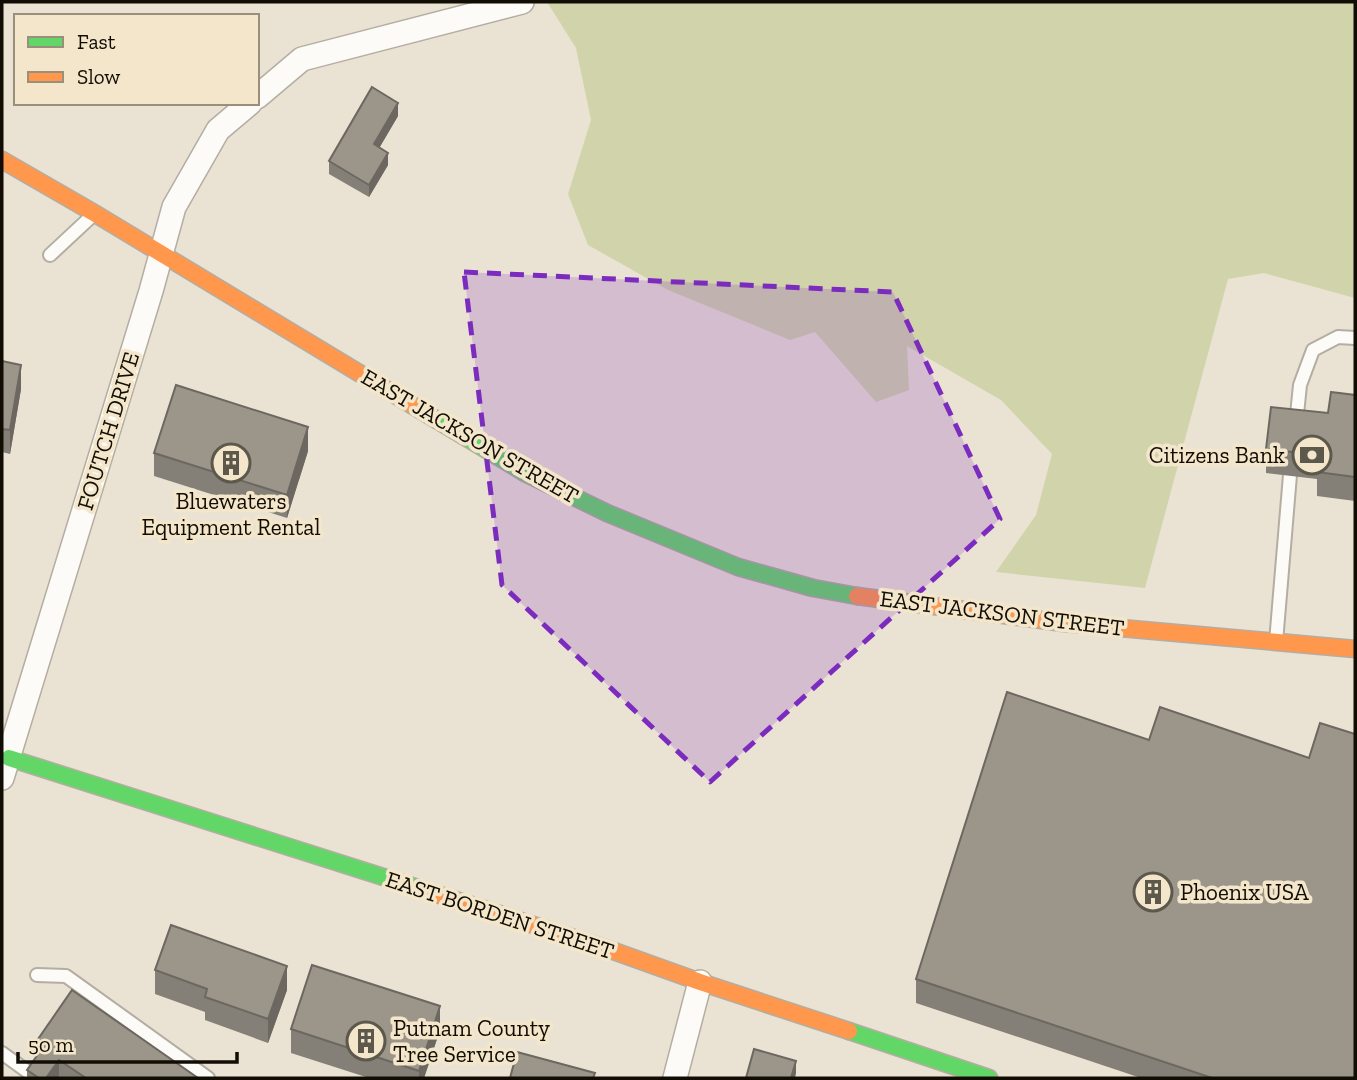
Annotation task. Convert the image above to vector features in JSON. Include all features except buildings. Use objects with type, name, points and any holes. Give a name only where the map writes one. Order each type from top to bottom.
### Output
[{"type":"street","points":[[259,95],[302,59],[522,2]]},
{"type":"street","name":"FOUTCH DRIVE","points":[[5,768],[174,207],[218,130],[248,105]]},
{"type":"street","name":"EAST JACKSON STREET","points":[[2,160],[526,473],[607,513],[738,567],[813,588],[889,601],[1064,623],[1355,649]]},
{"type":"street","name":"EAST BORDEN STREET","points":[[5,768],[607,949],[989,1078]]},
{"type":"street","points":[[675,1078],[700,982]]},
{"type":"lane","points":[[50,255],[94,214]]},
{"type":"lane","points":[[1294,433],[1300,385],[1313,350],[1338,337],[1355,338]]},
{"type":"lane","points":[[1276,642],[1290,475]]},
{"type":"lane","points":[[37,975],[66,976],[208,1078]]},
{"type":"lane","points":[[2,1053],[35,1077]]},
{"type":"highlighted area","points":[[464,272],[893,292],[1000,519],[710,782],[502,585]]},
{"type":"green space","points":[[547,2],[1355,2],[1355,298],[1264,273],[1228,279],[1145,588],[996,572],[1036,515],[1052,454],[1001,400],[907,346],[909,390],[876,402],[815,332],[790,340],[668,290],[588,245],[568,194],[591,120],[576,48]]},
{"type":"traffic: fast","points":[[412,405],[525,473],[607,513],[738,567],[813,588],[857,596]]},
{"type":"traffic: fast","points":[[9,758],[418,888]]},
{"type":"traffic: fast","points":[[849,1031],[989,1078]]},
{"type":"traffic: slow","points":[[2,160],[412,405]]},
{"type":"traffic: slow","points":[[857,596],[1064,623],[1355,649]]},
{"type":"traffic: slow","points":[[418,888],[849,1031]]},
{"type":"place","name":"Citizens Bank","points":[[1312,455]]},
{"type":"place","name":"Bluewaters Equipment Rental","points":[[231,463]]},
{"type":"place","name":"Phoenix USA","points":[[1153,892]]},
{"type":"place","name":"Putnam County Tree Service","points":[[366,1041]]}]
